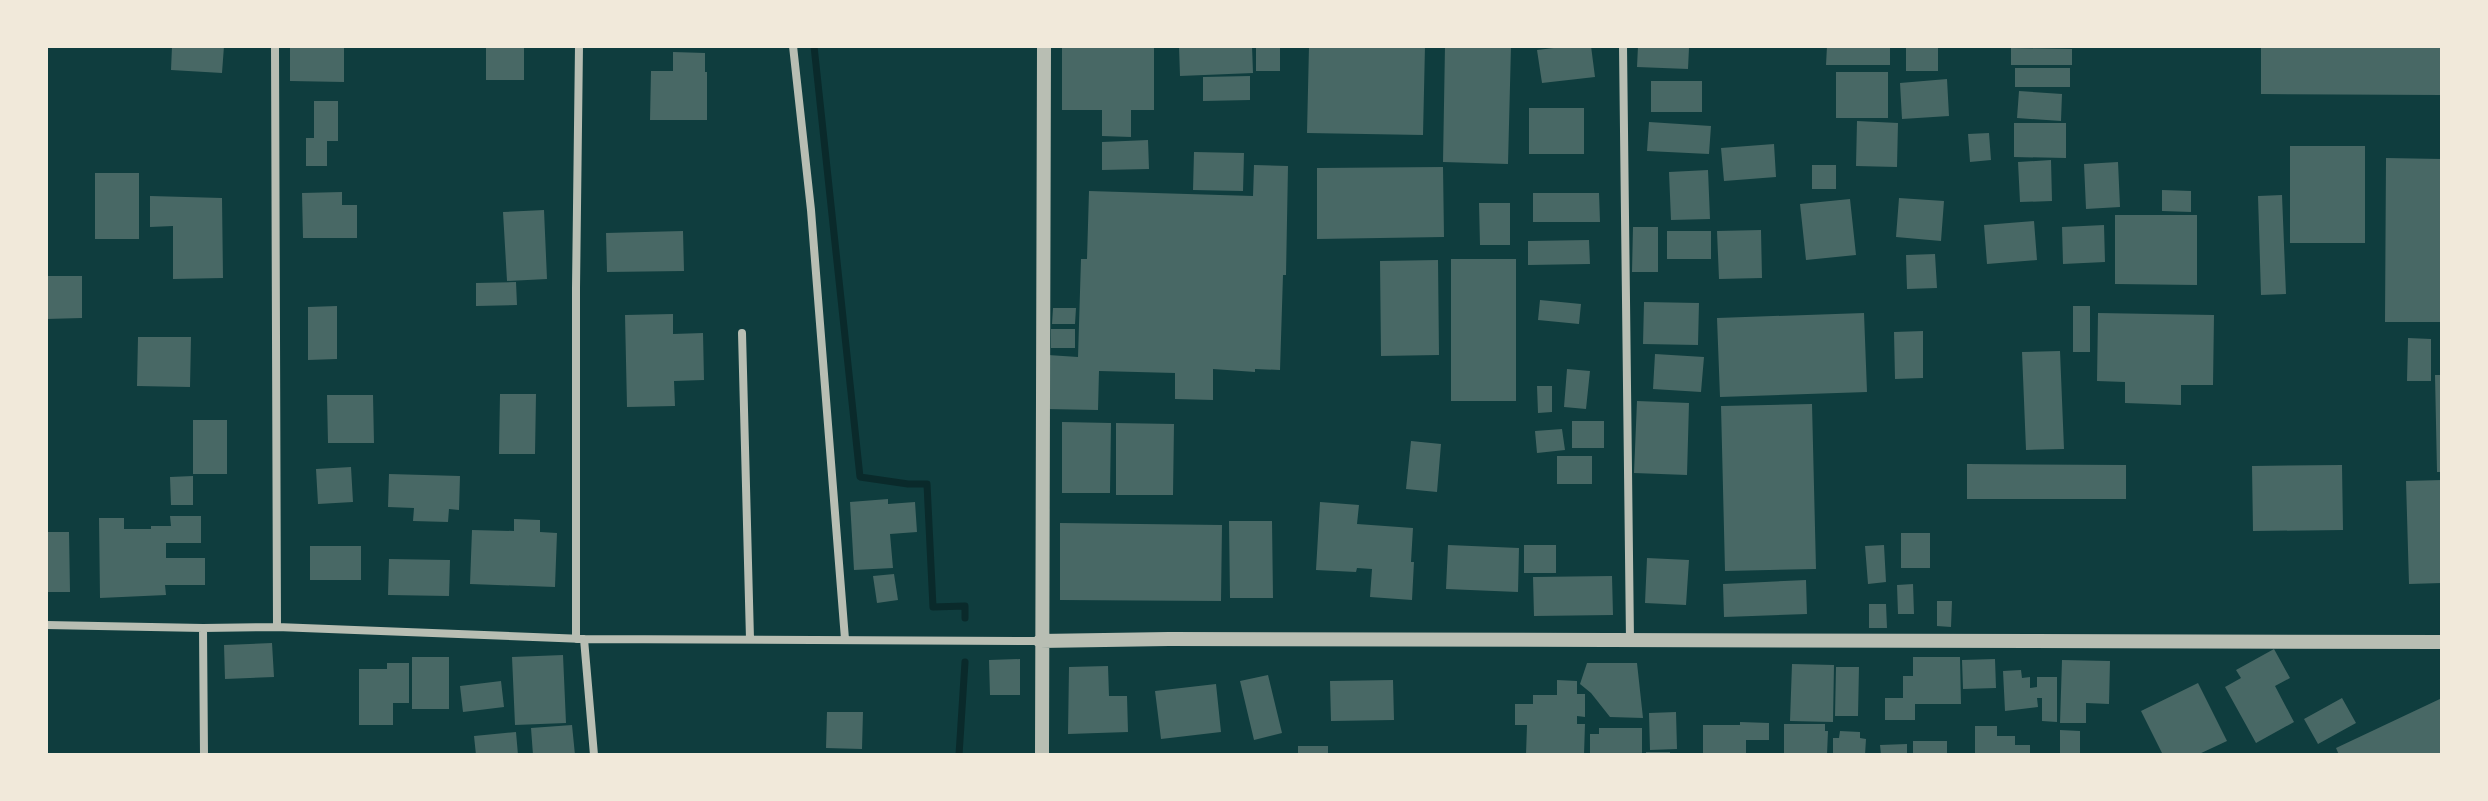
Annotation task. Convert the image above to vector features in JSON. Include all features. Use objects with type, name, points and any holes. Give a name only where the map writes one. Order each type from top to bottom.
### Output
[{"type":"street","points":[[275,46],[277,627]]},
{"type":"street","points":[[579,46],[576,288],[580,639],[594,755]]},
{"type":"street","points":[[793,46],[811,210],[845,639]]},
{"type":"street","points":[[1042,755],[1044,46]]},
{"type":"street","points":[[1623,46],[1630,640]]},
{"type":"street","points":[[742,333],[750,639]]},
{"type":"street","points":[[46,625],[277,627],[580,639],[2442,642]]},
{"type":"street","points":[[203,628],[204,755]]},
{"type":"building","points":[[172,46],[224,46],[222,73],[171,70]]},
{"type":"building","points":[[290,46],[344,46],[344,82],[290,81]]},
{"type":"building","points":[[486,46],[524,46],[524,80],[486,80]]},
{"type":"building","points":[[1062,46],[1154,46],[1154,110],[1131,110],[1131,137],[1102,136],[1102,110],[1062,110]]},
{"type":"building","points":[[1179,46],[1252,46],[1253,73],[1180,76]]},
{"type":"building","points":[[1256,46],[1280,46],[1280,71],[1256,71]]},
{"type":"building","points":[[1309,46],[1425,46],[1423,135],[1307,133]]},
{"type":"building","points":[[1445,46],[1511,46],[1508,164],[1443,162]]},
{"type":"building","points":[[1591,46],[1595,77],[1542,83],[1537,50]]},
{"type":"building","points":[[1638,46],[1689,48],[1688,69],[1637,67]]},
{"type":"building","points":[[1827,46],[1890,46],[1890,65],[1826,65]]},
{"type":"building","points":[[1906,46],[1938,46],[1938,71],[1906,71]]},
{"type":"building","points":[[2261,46],[2442,46],[2442,95],[2261,94]]},
{"type":"building","points":[[2011,48],[2072,49],[2072,65],[2011,65]]},
{"type":"building","points":[[673,52],[705,53],[707,120],[650,120],[651,71],[673,71]]},
{"type":"building","points":[[2015,68],[2070,68],[2070,87],[2015,87]]},
{"type":"building","points":[[1836,72],[1888,72],[1888,118],[1836,118]]},
{"type":"building","points":[[1250,76],[1250,100],[1203,101],[1203,77]]},
{"type":"building","points":[[1947,79],[1949,116],[1902,119],[1900,83]]},
{"type":"building","points":[[1651,81],[1702,81],[1702,112],[1651,112]]},
{"type":"building","points":[[2019,91],[2062,94],[2061,121],[2017,118]]},
{"type":"building","points":[[314,101],[338,101],[338,141],[327,141],[327,166],[306,166],[306,138],[314,138]]},
{"type":"building","points":[[1529,108],[1584,108],[1584,154],[1529,154]]},
{"type":"building","points":[[1857,121],[1898,123],[1897,167],[1856,166]]},
{"type":"building","points":[[1649,122],[1711,126],[1709,154],[1647,151]]},
{"type":"building","points":[[2014,123],[2066,123],[2066,158],[2014,157]]},
{"type":"building","points":[[1989,133],[1991,160],[1970,162],[1968,134]]},
{"type":"building","points":[[1148,140],[1149,169],[1102,170],[1102,142]]},
{"type":"building","points":[[1774,144],[1776,177],[1724,181],[1721,148]]},
{"type":"building","points":[[2290,146],[2365,146],[2365,243],[2290,243]]},
{"type":"building","points":[[1194,152],[1244,153],[1243,191],[1193,190]]},
{"type":"building","points":[[2386,158],[2442,159],[2442,322],[2385,322]]},
{"type":"building","points":[[2051,160],[2052,201],[2020,202],[2018,162]]},
{"type":"building","points":[[2118,162],[2120,207],[2086,209],[2084,164]]},
{"type":"building","points":[[1254,165],[1288,166],[1280,370],[1213,369],[1213,400],[1175,399],[1175,373],[1099,371],[1098,410],[1046,409],[1048,355],[1078,357],[1081,259],[1087,259],[1089,191],[1253,196]]},
{"type":"building","points":[[1812,165],[1836,165],[1836,189],[1812,189]]},
{"type":"building","points":[[1443,167],[1444,237],[1317,239],[1317,168]]},
{"type":"building","points":[[1708,170],[1710,219],[1671,220],[1669,172]]},
{"type":"building","points":[[95,173],[139,173],[139,239],[95,239]]},
{"type":"building","points":[[2162,190],[2191,191],[2191,212],[2162,211]]},
{"type":"building","points":[[342,192],[342,205],[357,205],[357,238],[303,238],[302,193]]},
{"type":"building","points":[[1533,193],[1599,193],[1600,222],[1533,222]]},
{"type":"building","points":[[2282,195],[2286,294],[2261,295],[2258,196]]},
{"type":"building","points":[[150,196],[222,198],[223,278],[173,279],[173,226],[150,227]]},
{"type":"building","points":[[1899,198],[1944,201],[1941,241],[1896,237]]},
{"type":"building","points":[[1850,199],[1856,255],[1806,260],[1800,204]]},
{"type":"building","points":[[1479,203],[1510,203],[1510,245],[1480,245]]},
{"type":"building","points":[[544,210],[547,279],[507,281],[503,212]]},
{"type":"building","points":[[2115,215],[2197,215],[2197,285],[2115,284]]},
{"type":"building","points":[[2034,221],[2037,260],[1987,264],[1984,225]]},
{"type":"building","points":[[2104,225],[2105,262],[2063,264],[2062,227]]},
{"type":"building","points":[[1633,227],[1658,227],[1658,272],[1632,272]]},
{"type":"building","points":[[1761,230],[1762,278],[1719,279],[1717,231]]},
{"type":"building","points":[[683,231],[684,271],[607,272],[606,233]]},
{"type":"building","points":[[1667,231],[1711,231],[1711,259],[1667,259]]},
{"type":"building","points":[[1589,240],[1590,264],[1528,265],[1528,241]]},
{"type":"building","points":[[1935,254],[1937,288],[1907,289],[1906,255]]},
{"type":"building","points":[[1451,259],[1516,259],[1516,401],[1451,401]]},
{"type":"building","points":[[1438,260],[1439,355],[1381,356],[1380,261]]},
{"type":"building","points":[[46,276],[82,276],[82,318],[46,319]]},
{"type":"building","points":[[516,282],[517,305],[476,306],[476,283]]},
{"type":"building","points":[[1540,300],[1581,304],[1579,324],[1538,320]]},
{"type":"building","points":[[1644,302],[1699,303],[1698,345],[1643,344]]},
{"type":"building","points":[[337,306],[337,359],[308,360],[308,307]]},
{"type":"building","points":[[2073,306],[2090,306],[2090,352],[2073,352]]},
{"type":"building","points":[[1053,308],[1076,308],[1075,324],[1052,324]]},
{"type":"building","points":[[1864,313],[1867,392],[1720,397],[1717,318]]},
{"type":"building","points":[[2098,313],[2214,315],[2213,385],[2181,385],[2181,405],[2125,403],[2125,382],[2097,381]]},
{"type":"building","points":[[673,314],[673,334],[703,333],[704,380],[674,381],[675,406],[627,407],[625,315]]},
{"type":"building","points":[[1051,329],[1075,329],[1075,348],[1051,348]]},
{"type":"building","points":[[1923,331],[1923,378],[1895,379],[1894,332]]},
{"type":"building","points":[[138,337],[191,337],[190,387],[137,386]]},
{"type":"building","points":[[2408,338],[2431,339],[2431,381],[2407,381]]},
{"type":"building","points":[[2060,351],[2064,449],[2026,450],[2022,352]]},
{"type":"building","points":[[1655,354],[1704,357],[1701,392],[1653,389]]},
{"type":"building","points":[[1567,369],[1590,371],[1586,409],[1564,407]]},
{"type":"building","points":[[2435,375],[2442,375],[2442,472],[2437,472]]},
{"type":"building","points":[[1537,386],[1552,386],[1552,412],[1538,413]]},
{"type":"building","points":[[500,394],[536,394],[535,454],[499,454]]},
{"type":"building","points":[[327,395],[373,395],[374,443],[328,443]]},
{"type":"building","points":[[1637,401],[1689,403],[1687,475],[1634,473]]},
{"type":"building","points":[[1812,404],[1816,569],[1725,571],[1721,406]]},
{"type":"building","points":[[193,420],[227,420],[227,474],[193,474]]},
{"type":"building","points":[[1572,421],[1604,421],[1604,448],[1572,448]]},
{"type":"building","points":[[1062,422],[1111,423],[1110,493],[1062,493]]},
{"type":"building","points":[[1116,423],[1174,424],[1173,495],[1116,495]]},
{"type":"building","points":[[1562,429],[1565,450],[1537,453],[1535,431]]},
{"type":"building","points":[[1411,441],[1441,444],[1437,492],[1406,489]]},
{"type":"building","points":[[1557,456],[1592,456],[1592,484],[1557,484]]},
{"type":"building","points":[[1967,464],[2126,465],[2126,499],[1967,499]]},
{"type":"building","points":[[2342,465],[2343,530],[2253,531],[2252,466]]},
{"type":"building","points":[[351,467],[353,502],[318,504],[316,469]]},
{"type":"building","points":[[389,474],[460,476],[459,510],[449,509],[448,522],[413,521],[414,508],[388,507]]},
{"type":"building","points":[[193,476],[193,505],[171,505],[170,477]]},
{"type":"building","points":[[2442,480],[2442,583],[2409,584],[2406,481]]},
{"type":"building","points":[[888,499],[888,504],[915,502],[917,532],[890,534],[893,568],[854,570],[850,502]]},
{"type":"building","points":[[1320,502],[1359,505],[1357,524],[1413,528],[1412,600],[1370,597],[1372,569],[1357,568],[1356,572],[1316,570]]},
{"type":"building","points":[[170,516],[201,516],[201,543],[166,543],[166,558],[205,558],[205,585],[165,585],[166,595],[100,598],[99,518],[124,518],[124,529],[151,529],[151,526],[171,526]]},
{"type":"building","points":[[514,519],[540,520],[540,532],[557,533],[555,587],[470,584],[472,530],[514,531]]},
{"type":"building","points":[[1229,521],[1272,521],[1273,598],[1230,598]]},
{"type":"building","points":[[1060,523],[1222,525],[1221,601],[1060,600]]},
{"type":"building","points":[[46,532],[69,532],[70,592],[46,592]]},
{"type":"building","points":[[1901,533],[1930,533],[1930,568],[1901,568]]},
{"type":"building","points":[[1448,545],[1519,548],[1518,592],[1446,589]]},
{"type":"building","points":[[1524,545],[1556,545],[1556,573],[1524,573]]},
{"type":"building","points":[[1884,545],[1886,582],[1868,584],[1865,546]]},
{"type":"building","points":[[310,546],[361,546],[361,580],[310,580]]},
{"type":"building","points":[[1647,558],[1689,560],[1686,605],[1645,603]]},
{"type":"building","points":[[389,559],[450,560],[449,596],[388,595]]},
{"type":"building","points":[[894,574],[898,600],[877,603],[873,576]]},
{"type":"building","points":[[1612,576],[1613,615],[1534,616],[1533,577]]},
{"type":"building","points":[[1806,580],[1807,614],[1724,617],[1723,584]]},
{"type":"building","points":[[1913,584],[1914,614],[1898,614],[1897,585]]},
{"type":"building","points":[[1937,601],[1952,601],[1951,627],[1937,626]]},
{"type":"building","points":[[1869,604],[1886,604],[1887,628],[1869,628]]},
{"type":"building","points":[[272,643],[274,677],[225,679],[224,645]]},
{"type":"building","points":[[2274,649],[2290,678],[2275,686],[2294,722],[2256,743],[2225,687],[2241,678],[2236,670]]},
{"type":"building","points":[[563,655],[566,723],[515,725],[512,657]]},
{"type":"building","points":[[412,657],[449,657],[449,709],[412,709]]},
{"type":"building","points":[[1913,657],[1960,657],[1961,704],[1915,704],[1915,720],[1885,720],[1885,698],[1903,698],[1903,676],[1913,676]]},
{"type":"building","points":[[1020,659],[1020,695],[990,695],[989,660]]},
{"type":"building","points":[[1995,659],[1996,688],[1963,689],[1962,660]]},
{"type":"building","points":[[2062,660],[2110,661],[2109,704],[2086,703],[2086,723],[2060,723]]},
{"type":"building","points":[[387,663],[409,663],[409,703],[393,703],[393,725],[359,725],[359,669],[387,669]]},
{"type":"building","points":[[1587,663],[1637,663],[1643,718],[1610,717],[1580,684]]},
{"type":"building","points":[[1792,664],[1834,665],[1833,722],[1790,721]]},
{"type":"building","points":[[1108,666],[1109,696],[1127,696],[1128,732],[1068,734],[1069,667]]},
{"type":"building","points":[[1836,667],[1859,667],[1858,716],[1835,716]]},
{"type":"building","points":[[2021,670],[2022,678],[2030,677],[2030,688],[2037,687],[2037,677],[2057,677],[2057,722],[2042,721],[2042,698],[2037,698],[2038,707],[2005,711],[2003,671]]},
{"type":"building","points":[[1268,675],[1282,733],[1254,740],[1240,681]]},
{"type":"building","points":[[1393,680],[1394,720],[1331,721],[1330,681]]},
{"type":"building","points":[[1557,680],[1577,681],[1577,694],[1585,694],[1585,717],[1577,716],[1577,724],[1585,724],[1584,755],[1526,755],[1527,725],[1515,725],[1515,704],[1533,704],[1533,695],[1557,695]]},
{"type":"building","points":[[501,681],[504,707],[463,712],[460,686]]},
{"type":"building","points":[[2198,683],[2227,741],[2197,755],[2163,755],[2141,711]]},
{"type":"building","points":[[1216,684],[1221,732],[1161,739],[1155,691]]},
{"type":"building","points":[[2342,698],[2356,723],[2318,744],[2304,719]]},
{"type":"building","points":[[2442,698],[2442,755],[2339,755],[2336,748]]},
{"type":"building","points":[[827,712],[863,712],[862,749],[826,748]]},
{"type":"building","points":[[1676,712],[1677,749],[1650,750],[1649,713]]},
{"type":"building","points":[[1740,722],[1769,723],[1769,740],[1746,740],[1746,755],[1703,755],[1703,725],[1740,725]]},
{"type":"building","points":[[1784,724],[1825,724],[1825,731],[1828,731],[1827,755],[1784,754]]},
{"type":"building","points":[[572,725],[575,755],[533,755],[531,728]]},
{"type":"building","points":[[1975,726],[1997,726],[1997,736],[2015,736],[2015,745],[2030,745],[2030,755],[1975,755]]},
{"type":"building","points":[[1599,728],[1642,728],[1642,755],[1590,755],[1590,734],[1599,734]]},
{"type":"building","points":[[2060,730],[2080,731],[2080,755],[2060,755]]},
{"type":"building","points":[[1840,731],[1860,732],[1860,738],[1866,739],[1865,755],[1833,755],[1833,738],[1839,738]]},
{"type":"building","points":[[516,732],[518,755],[476,755],[474,736]]},
{"type":"building","points":[[1913,741],[1947,741],[1947,755],[1913,755]]},
{"type":"building","points":[[1907,744],[1907,755],[1881,755],[1880,745]]},
{"type":"building","points":[[1298,746],[1328,746],[1328,755],[1298,755]]},
{"type":"building","points":[[1646,752],[1670,752],[1670,755],[1646,755]]},
{"type":"waterway","points":[[814,46],[860,477],[927,484],[933,607],[965,606],[965,618]]},
{"type":"waterway","points":[[959,755],[965,662]]}]
